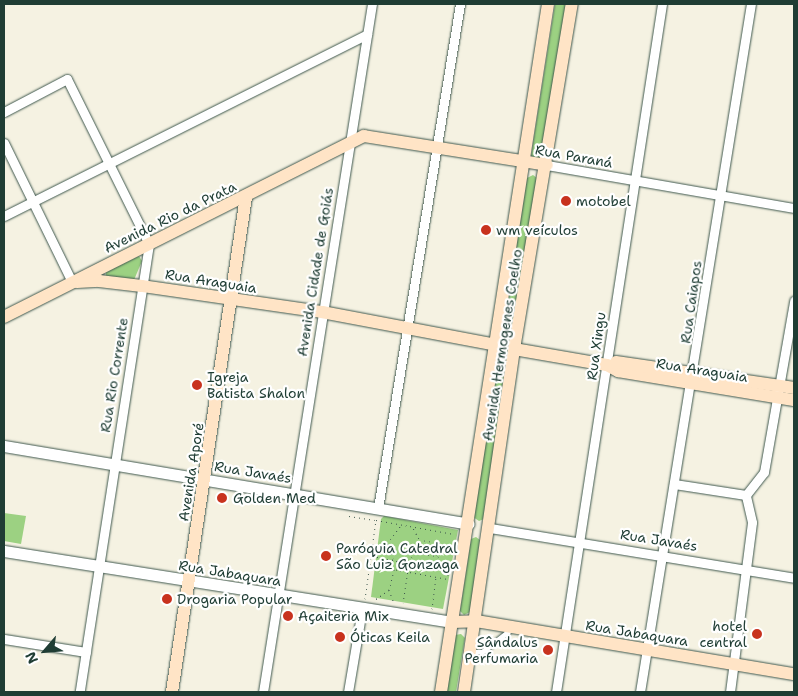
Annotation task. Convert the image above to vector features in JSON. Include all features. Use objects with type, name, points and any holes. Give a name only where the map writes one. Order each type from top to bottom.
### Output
[{"type":"main road","name":"Avenida Hermogenes Coelho","points":[[441,692],[548,4]]},
{"type":"main road","name":"Avenida Hermogenes Coelho","points":[[464,692],[490,528],[514,349],[547,165],[572,4]]},
{"type":"main road","name":"Rua Paraná","points":[[349,143],[364,136],[547,165]]},
{"type":"main road","name":"Avenida Rio da Prata","points":[[4,316],[246,197],[349,143]]},
{"type":"main road","name":"Avenida Aporé","points":[[172,692],[246,197]]},
{"type":"main road","name":"Rua Araguaia","points":[[72,282],[100,281],[142,286],[322,312],[408,326],[496,345],[499,339],[508,337],[514,343],[514,349],[607,365],[617,362],[693,378],[779,391],[794,388]]},
{"type":"main road","name":"Rua Araguaia","points":[[779,391],[794,400]]},
{"type":"main road","points":[[468,524],[490,528]]},
{"type":"main road","name":"Rua Jabaquara","points":[[452,622],[476,621],[794,674]]},
{"type":"street","name":"Avenida Cidade de Goiás","points":[[263,692],[372,4]]},
{"type":"street","points":[[378,508],[460,4]]},
{"type":"street","name":"Rua Xingu","points":[[556,692],[607,365],[633,181],[662,4]]},
{"type":"street","name":"Rua Caiapos","points":[[640,692],[693,378],[751,4]]},
{"type":"street","points":[[4,216],[367,34]]},
{"type":"street","points":[[4,112],[67,79],[149,244]]},
{"type":"street","points":[[4,143],[72,282]]},
{"type":"street","name":"Rua Paraná","points":[[547,165],[794,208]]},
{"type":"street","name":"Rua Rio Corrente","points":[[80,692],[113,463],[149,244]]},
{"type":"street","points":[[746,495],[764,472],[794,300]]},
{"type":"street","name":"Rua Javaés","points":[[4,446],[468,524]]},
{"type":"street","points":[[674,484],[746,495]]},
{"type":"street","points":[[730,692],[752,522],[746,495]]},
{"type":"street","name":"Rua Javaés","points":[[490,528],[794,578]]},
{"type":"street","name":"Rua Jabaquara","points":[[4,551],[98,565],[188,582],[452,622]]},
{"type":"street","points":[[348,692],[362,609]]},
{"type":"street","points":[[4,640],[86,652]]},
{"type":"lane","points":[[470,652],[482,652],[500,640],[512,628]]},
{"type":"path","points":[[348,516],[455,534],[451,560]]},
{"type":"path","points":[[376,520],[365,599],[380,602]]},
{"type":"path","points":[[393,560],[387,543],[402,525]]},
{"type":"path","points":[[402,606],[409,563],[418,553],[420,540],[412,526]]},
{"type":"path","points":[[420,540],[440,543],[437,556],[448,576]]},
{"type":"path","points":[[439,549],[452,552]]},
{"type":"path","points":[[418,553],[437,556]]},
{"type":"path","points":[[371,556],[409,563]]},
{"type":"path","points":[[385,568],[386,559]]},
{"type":"path","points":[[370,565],[448,579]]},
{"type":"path","points":[[446,588],[449,568]]},
{"type":"path","points":[[394,569],[389,590],[394,604]]},
{"type":"path","points":[[432,611],[436,577]]},
{"type":"path","points":[[374,600],[389,590]]},
{"type":"path","points":[[387,603],[410,607]]},
{"type":"path","points":[[425,610],[437,612]]},
{"type":"green space","points":[[555,4],[566,4],[540,159],[531,156]]},
{"type":"green space","points":[[533,175],[537,178],[514,325],[504,324],[527,178]]},
{"type":"green space","points":[[139,256],[142,261],[134,280],[106,277],[106,272]]},
{"type":"green space","points":[[502,337],[511,338],[508,355],[498,352]]},
{"type":"green space","points":[[497,365],[505,367],[484,519],[479,521],[473,517]]},
{"type":"green space","points":[[4,513],[26,516],[21,544],[4,541]]},
{"type":"green space","points":[[384,516],[458,530],[443,609],[371,597],[381,519]]},
{"type":"green space","points":[[476,537],[480,540],[470,612],[464,615],[460,611],[471,539]]},
{"type":"green space","points":[[461,634],[465,638],[456,692],[445,692],[455,635]]},
{"type":"place","name":"motobel","points":[[566,201]]},
{"type":"place","name":"wm veículos","points":[[486,230]]},
{"type":"place","name":"Igreja Batista Shalon","points":[[197,385]]},
{"type":"place","name":"Golden Med","points":[[222,498]]},
{"type":"place","name":"Paróquia Catedral São Luiz Gonzaga","points":[[326,556]]},
{"type":"place","name":"Drogaria Popular","points":[[167,599]]},
{"type":"place","name":"Açaiteria Mix","points":[[288,616]]},
{"type":"place","name":"hotel central","points":[[757,634]]},
{"type":"place","name":"Óticas Keila","points":[[340,637]]},
{"type":"place","name":"Sândalus Perfumaria","points":[[548,650]]}]
